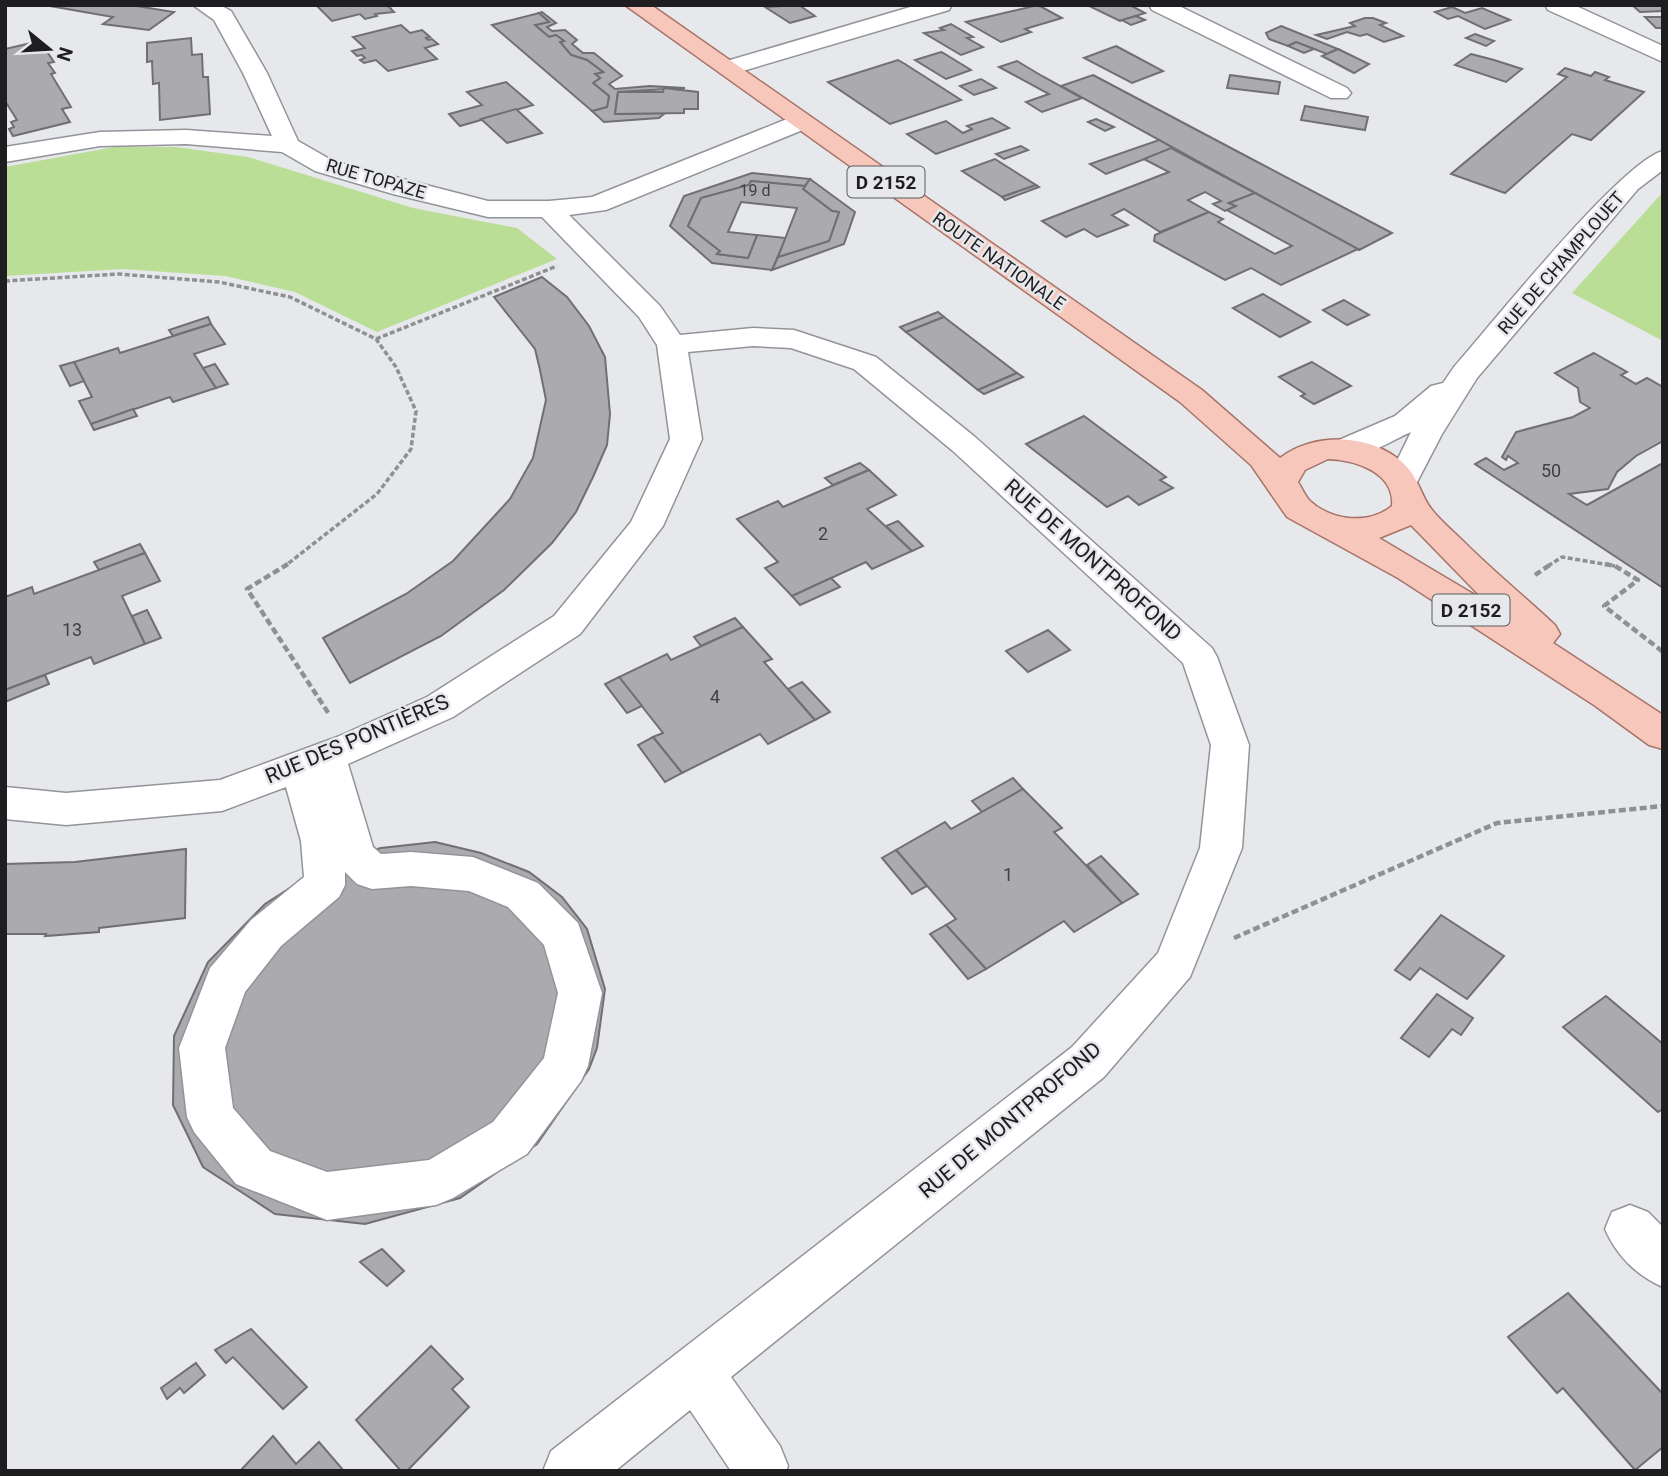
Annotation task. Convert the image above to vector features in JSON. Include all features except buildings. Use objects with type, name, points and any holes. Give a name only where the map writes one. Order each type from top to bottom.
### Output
[{"type":"main road","name":"ROUTE NATIONALE","points":[[636,5],[728,68],[767,110],[801,122],[1191,396],[1241,438],[1282,482],[1287,495],[1299,509],[1410,570],[1607,695],[1663,735]]},
{"type":"main road","name":"ROUTE NATIONALE","points":[[1191,396],[1242,421],[1333,450],[1373,457],[1502,598],[1607,695]]},
{"type":"main road","points":[[1282,482],[1286,469],[1296,459],[1333,450]]},
{"type":"main road","name":"ROUTE NATIONALE","points":[[1334,526],[1355,530],[1384,526],[1404,516],[1407,492]]},
{"type":"street","points":[[5,155],[100,139],[186,137],[288,145],[255,73],[223,16],[204,5]]},
{"type":"street","points":[[728,68],[941,5]]},
{"type":"street","points":[[1160,5],[1339,93]]},
{"type":"street","points":[[1556,5],[1663,55]]},
{"type":"street","name":"RUE TOPAZE","points":[[288,145],[324,166],[402,189],[488,209],[549,209],[597,204],[801,122]]},
{"type":"street","name":"RUE DE CHAMPLOUET","points":[[1407,492],[1426,434],[1465,373],[1629,184],[1663,158]]},
{"type":"street","points":[[549,209],[578,188],[628,166]]},
{"type":"street","name":"RUE DES PONTIÈRES","points":[[5,803],[66,809],[222,795],[325,757],[440,707],[567,625],[646,526],[686,439],[672,345],[650,312],[549,209]]},
{"type":"street","name":"RUE DE MONTPROFOND","points":[[571,1471],[1088,1062],[1175,964],[1221,848],[1230,745],[1199,657],[964,444],[865,363],[794,339],[753,337],[672,345]]},
{"type":"street","name":"RUE DE CHAMPLOUET","points":[[1333,450],[1406,423],[1465,373]]},
{"type":"street","points":[[325,757],[355,855],[372,872],[411,869],[473,874],[523,895],[563,936],[580,993],[565,1066],[550,1087],[510,1138],[436,1182],[327,1196],[253,1168],[211,1117],[202,1048],[226,982],[266,933],[324,885],[326,868],[307,785],[325,757]]},
{"type":"street","points":[[696,1373],[760,1466]]},
{"type":"path","points":[[376,339],[592,252]]},
{"type":"path","points":[[5,281],[118,274],[219,282],[290,297],[376,339],[396,367],[416,411],[411,449],[377,494],[292,562],[247,589],[325,757]]},
{"type":"path","points":[[1502,598],[1562,557],[1615,565],[1638,580],[1604,606],[1663,652]]},
{"type":"path","points":[[1175,964],[1497,823],[1663,806]]},
{"type":"green space","points":[[114,147],[176,147],[248,157],[413,208],[517,228],[557,259],[377,332],[295,292],[225,276],[122,269],[5,276],[5,167]]},
{"type":"green space","points":[[1663,192],[1663,341],[1572,293]]}]
